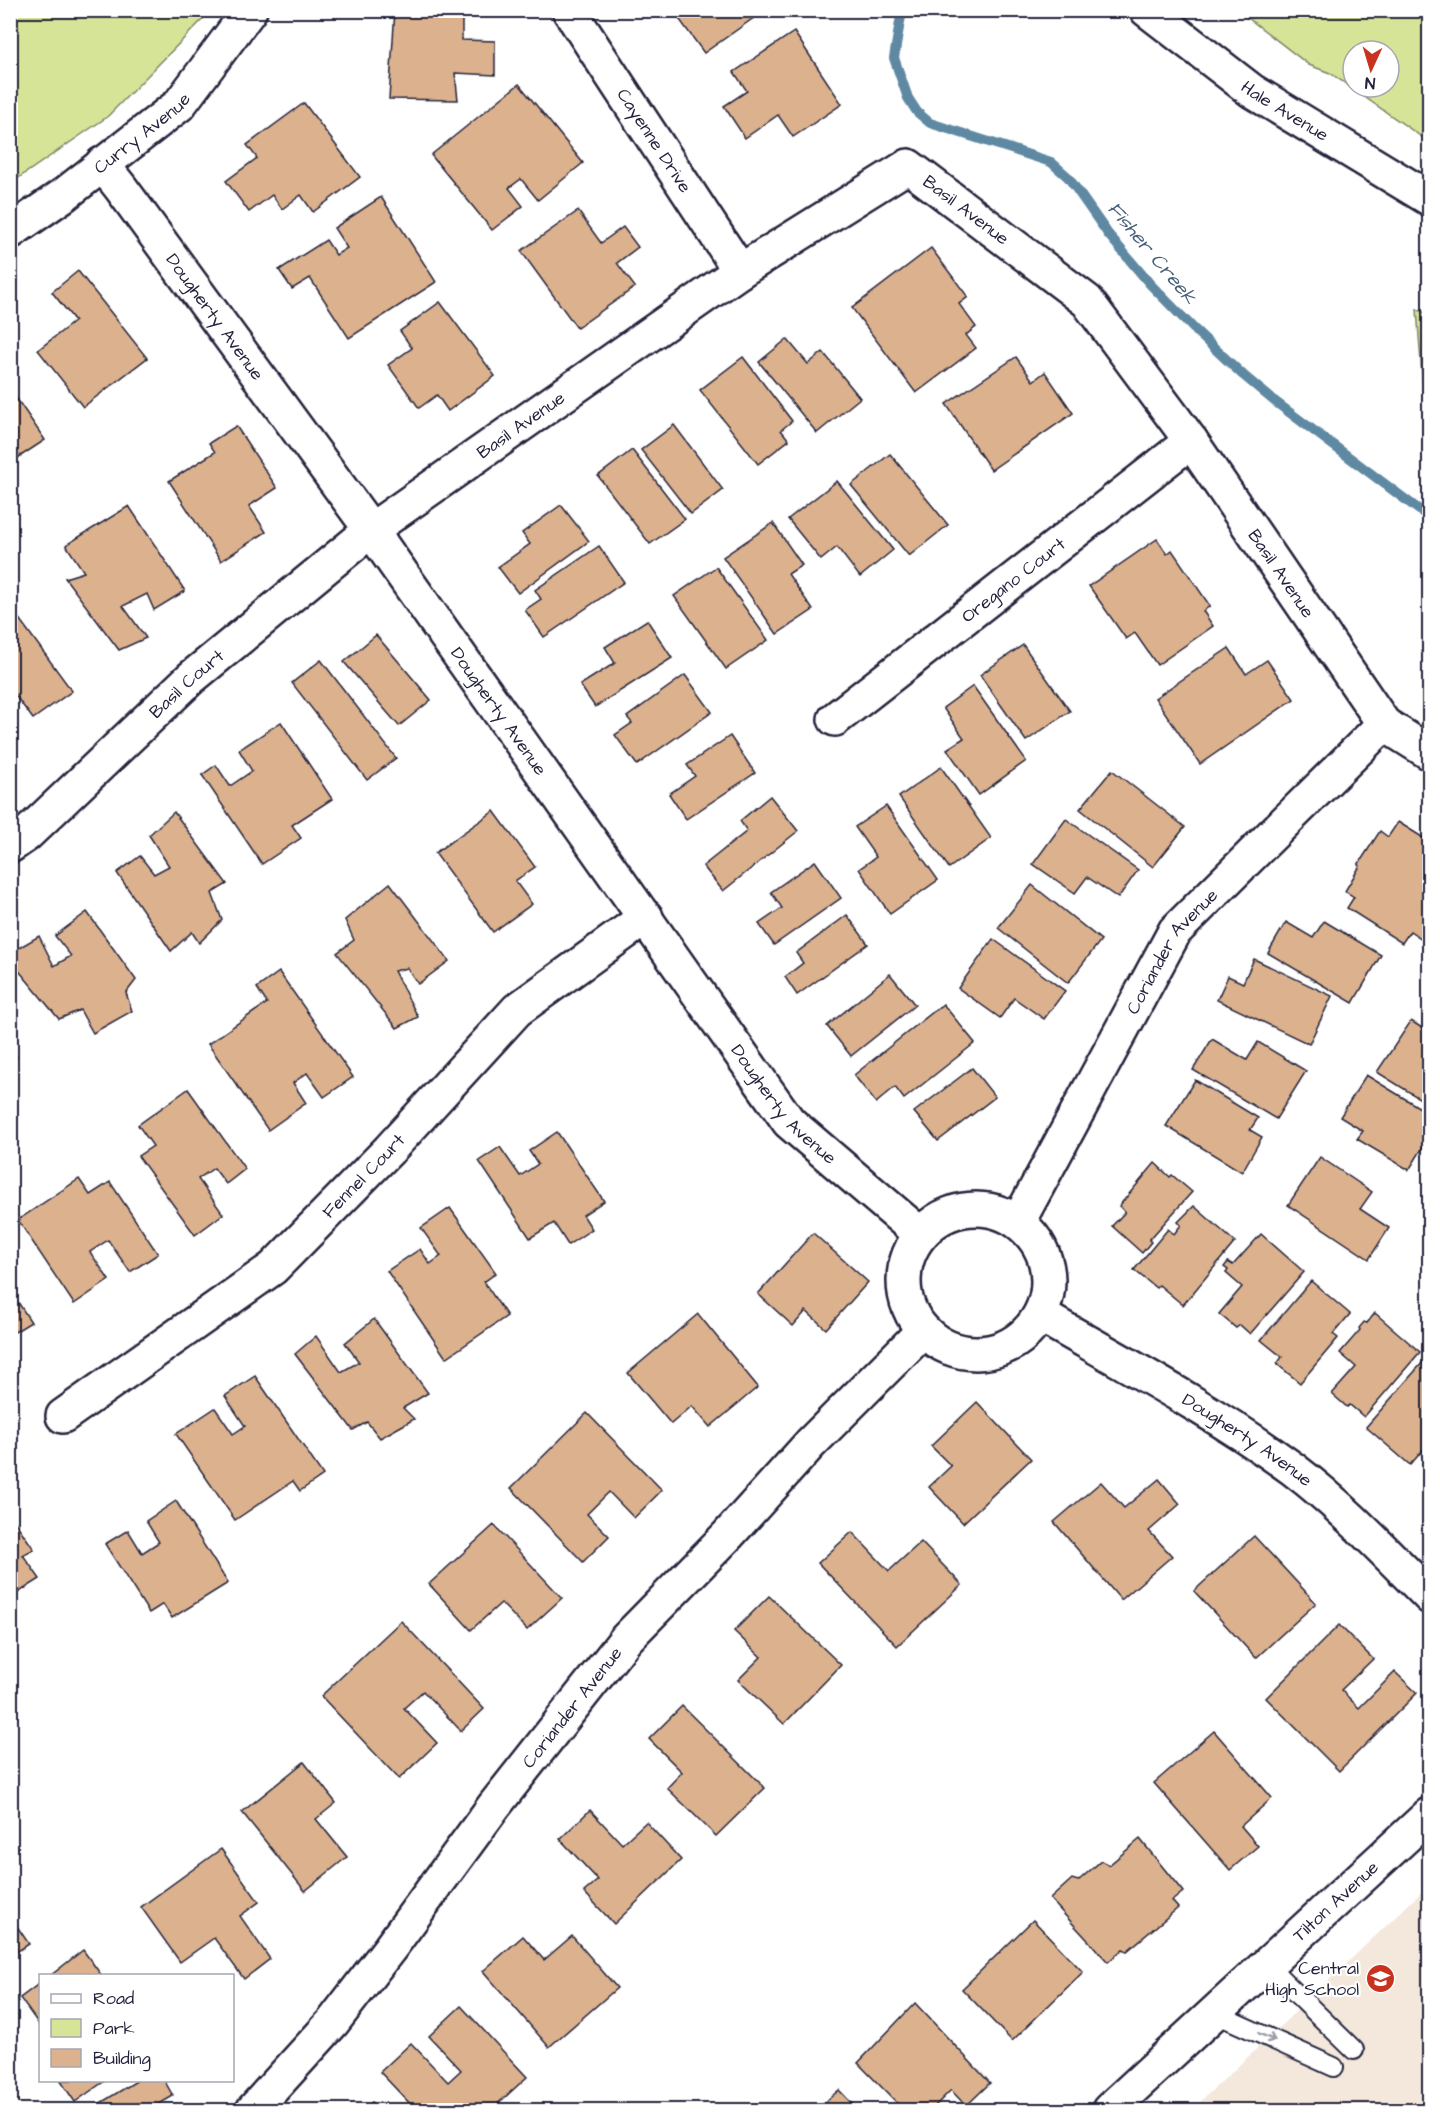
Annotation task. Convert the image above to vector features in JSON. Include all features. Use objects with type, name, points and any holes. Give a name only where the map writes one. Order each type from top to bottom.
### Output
[{"type":"street","name":"Curry Avenue","points":[[10,232],[179,105],[250,10]]},
{"type":"street","name":"Cayenne Drive","points":[[569,10],[740,271]]},
{"type":"street","name":"Hale Avenue","points":[[1147,10],[1252,91],[1430,199]]},
{"type":"street","name":"Dougherty Avenue","points":[[102,165],[371,530],[789,1122],[920,1234]]},
{"type":"street","name":"Basil Avenue","points":[[371,530],[740,271],[908,166],[1088,301],[1191,441],[1384,724],[1430,753]]},
{"type":"street","name":"Oregano Court","points":[[835,719],[1191,441]]},
{"type":"street","name":"Basil Court","points":[[10,846],[26,835],[191,678],[371,530]]},
{"type":"street","name":"Coriander Avenue","points":[[1018,1222],[1175,931],[1384,724]]},
{"type":"street","name":"Fennel Court","points":[[63,1416],[273,1268],[389,1150],[517,1010],[646,917]]},
{"type":"street","points":[[967,1209],[993,1211],[1018,1222],[1036,1240],[1046,1265],[1047,1291],[1040,1315],[1026,1333],[1007,1346],[985,1353],[962,1352],[941,1344],[923,1331],[908,1308],[903,1283],[907,1257],[920,1234],[941,1217],[967,1209]]},
{"type":"street","name":"Dougherty Avenue","points":[[1040,1315],[1191,1402],[1294,1470],[1368,1534],[1430,1598]]},
{"type":"street","name":"Coriander Avenue","points":[[253,2110],[333,2022],[494,1806],[626,1639],[728,1535],[811,1443],[923,1331]]},
{"type":"street","name":"Tilton Avenue","points":[[1109,2110],[1430,1814]]},
{"type":"lane","points":[[1266,1965],[1354,2050]]},
{"type":"lane","points":[[1214,2013],[1334,2067]]},
{"type":"shaded area","name":"Central High School","points":[[1429,1885],[1429,2110],[1191,2110],[1232,2072]]},
{"type":"green space","points":[[11,10],[207,11],[203,19],[107,117],[11,183]]},
{"type":"green space","points":[[1239,11],[1429,11],[1429,142],[1367,99],[1401,99],[1401,39],[1341,39],[1341,81],[1330,73],[1309,65]]},
{"type":"green space","points":[[1417,309],[1429,315],[1429,396],[1423,390]]},
{"type":"building","points":[[395,10],[462,10],[462,40],[495,41],[495,75],[455,73],[458,100],[389,99]]},
{"type":"building","points":[[685,10],[765,10],[704,53],[677,16]]},
{"type":"building","points":[[794,32],[842,104],[793,137],[778,115],[745,138],[724,106],[747,91],[734,72]]},
{"type":"building","points":[[519,84],[583,163],[538,200],[521,179],[509,188],[523,206],[492,230],[431,155]]},
{"type":"building","points":[[304,103],[360,177],[313,212],[301,195],[282,209],[272,195],[249,212],[226,181],[257,158],[247,145]]},
{"type":"building","points":[[381,197],[436,282],[349,338],[310,278],[292,289],[279,270],[326,240],[336,255],[347,248],[334,228]]},
{"type":"building","points":[[578,211],[601,243],[623,227],[638,247],[617,263],[635,287],[577,328],[521,251]]},
{"type":"building","points":[[931,248],[968,297],[959,304],[976,327],[966,335],[976,348],[916,393],[852,308]]},
{"type":"building","points":[[78,271],[147,358],[83,407],[38,350],[75,321],[52,292]]},
{"type":"building","points":[[440,302],[495,376],[448,411],[437,395],[419,408],[388,365],[412,348],[400,331]]},
{"type":"building","points":[[787,339],[808,364],[823,352],[860,398],[817,433],[759,362]]},
{"type":"building","points":[[743,357],[792,421],[781,430],[789,440],[758,464],[700,390]]},
{"type":"building","points":[[1016,357],[1033,381],[1045,372],[1073,413],[991,470],[946,404]]},
{"type":"building","points":[[10,389],[45,440],[10,463]]},
{"type":"building","points":[[674,425],[723,490],[691,514],[641,450]]},
{"type":"building","points":[[236,426],[277,488],[249,506],[266,532],[221,561],[169,481],[215,452],[209,443]]},
{"type":"building","points":[[632,450],[685,519],[650,544],[598,476]]},
{"type":"building","points":[[890,454],[948,525],[909,556],[851,485]]},
{"type":"building","points":[[837,481],[893,550],[860,577],[837,547],[821,560],[788,519]]},
{"type":"building","points":[[561,505],[589,541],[518,593],[498,567],[530,544],[522,533]]},
{"type":"building","points":[[129,506],[185,591],[154,610],[147,594],[123,606],[146,638],[119,650],[65,578],[84,572],[66,545]]},
{"type":"building","points":[[773,523],[802,565],[788,574],[813,610],[777,634],[723,557]]},
{"type":"building","points":[[1157,539],[1167,554],[1172,550],[1210,606],[1203,611],[1213,626],[1157,665],[1135,633],[1126,639],[1089,586]]},
{"type":"building","points":[[599,546],[624,582],[544,637],[525,610],[541,599],[535,590]]},
{"type":"building","points":[[716,567],[768,640],[726,669],[674,596]]},
{"type":"building","points":[[12,609],[72,691],[33,719],[15,695],[10,698]]},
{"type":"building","points":[[647,620],[672,658],[595,707],[580,685],[615,663],[605,647]]},
{"type":"building","points":[[376,635],[431,700],[399,726],[344,662]]},
{"type":"building","points":[[1023,645],[1070,711],[1026,741],[980,675]]},
{"type":"building","points":[[1229,648],[1246,674],[1267,660],[1294,699],[1200,764],[1155,698]]},
{"type":"building","points":[[321,660],[396,758],[367,780],[292,683]]},
{"type":"building","points":[[685,675],[712,712],[637,765],[615,735],[632,723],[627,717]]},
{"type":"building","points":[[973,686],[1026,761],[979,795],[947,749],[964,738],[943,708]]},
{"type":"building","points":[[281,722],[332,799],[292,825],[301,838],[262,864],[202,775],[216,765],[230,786],[252,771],[239,750]]},
{"type":"building","points":[[730,736],[755,773],[686,819],[669,794],[695,776],[687,765]]},
{"type":"building","points":[[941,767],[991,838],[949,868],[899,797]]},
{"type":"building","points":[[1112,770],[1185,827],[1153,867],[1080,809]]},
{"type":"building","points":[[770,796],[798,831],[723,891],[703,866],[747,831],[740,821]]},
{"type":"building","points":[[886,806],[938,880],[890,914],[859,869],[876,857],[855,827]]},
{"type":"building","points":[[494,811],[535,867],[515,881],[532,904],[493,932],[435,853]]},
{"type":"building","points":[[174,812],[227,884],[212,893],[222,920],[199,943],[192,932],[171,951],[117,873],[140,856],[154,874],[169,866],[149,835]]},
{"type":"building","points":[[1066,819],[1138,870],[1118,898],[1087,877],[1075,893],[1033,864]]},
{"type":"building","points":[[1398,822],[1430,842],[1430,935],[1425,941],[1410,931],[1402,943],[1347,908],[1354,897],[1345,891],[1360,866],[1358,865],[1380,831],[1388,837]]},
{"type":"building","points":[[815,861],[841,898],[774,945],[759,924],[782,908],[771,892]]},
{"type":"building","points":[[390,883],[449,961],[418,984],[407,968],[394,971],[418,1017],[397,1028],[337,953],[354,940],[345,920]]},
{"type":"building","points":[[1032,885],[1101,940],[1068,983],[998,928]]},
{"type":"building","points":[[87,912],[136,980],[126,993],[132,1011],[93,1033],[80,1010],[59,1019],[10,960],[10,953],[39,936],[54,966],[71,956],[55,936]]},
{"type":"building","points":[[847,915],[868,944],[797,995],[785,977],[803,963],[796,953]]},
{"type":"building","points":[[1324,921],[1381,955],[1353,1003],[1268,953],[1286,922],[1313,938]]},
{"type":"building","points":[[993,939],[1065,991],[1044,1019],[1014,998],[1000,1018],[958,988]]},
{"type":"building","points":[[1254,959],[1332,996],[1309,1044],[1217,1000],[1228,976],[1243,983]]},
{"type":"building","points":[[279,972],[353,1077],[324,1097],[307,1073],[293,1083],[306,1103],[268,1130],[208,1044],[267,1003],[257,988]]},
{"type":"building","points":[[890,974],[915,1005],[851,1056],[827,1026]]},
{"type":"building","points":[[943,1004],[975,1043],[904,1099],[895,1087],[876,1103],[854,1075]]},
{"type":"building","points":[[1411,1021],[1430,1033],[1430,1105],[1377,1072]]},
{"type":"building","points":[[1212,1039],[1247,1060],[1258,1042],[1306,1071],[1276,1119],[1193,1070]]},
{"type":"building","points":[[10,1045],[17,1057],[10,1061]]},
{"type":"building","points":[[972,1068],[995,1097],[938,1141],[914,1112]]},
{"type":"building","points":[[1366,1075],[1430,1114],[1430,1136],[1409,1170],[1357,1139],[1363,1131],[1340,1117]]},
{"type":"building","points":[[1195,1080],[1258,1118],[1250,1130],[1262,1137],[1242,1172],[1166,1126]]},
{"type":"building","points":[[188,1089],[245,1169],[226,1184],[214,1168],[198,1179],[223,1214],[195,1235],[138,1156],[153,1146],[138,1125]]},
{"type":"building","points":[[557,1132],[604,1201],[583,1215],[592,1229],[568,1245],[554,1223],[530,1238],[479,1161],[500,1147],[520,1176],[538,1164],[529,1151]]},
{"type":"building","points":[[1320,1157],[1372,1192],[1360,1209],[1389,1228],[1369,1259],[1288,1205]]},
{"type":"building","points":[[1155,1163],[1192,1192],[1149,1240],[1151,1242],[1142,1253],[1112,1226],[1125,1212],[1119,1206]]},
{"type":"building","points":[[79,1179],[90,1195],[110,1182],[158,1254],[130,1272],[108,1240],[90,1252],[109,1280],[74,1304],[18,1220]]},
{"type":"building","points":[[1194,1206],[1235,1242],[1183,1305],[1159,1285],[1156,1288],[1134,1270],[1168,1229],[1174,1234],[1181,1225],[1178,1222]]},
{"type":"building","points":[[450,1208],[496,1273],[484,1282],[507,1316],[446,1358],[387,1271],[420,1249],[430,1264],[441,1256],[421,1228]]},
{"type":"building","points":[[813,1233],[868,1282],[826,1329],[806,1311],[793,1326],[758,1294]]},
{"type":"building","points":[[1261,1234],[1304,1272],[1250,1334],[1240,1325],[1236,1328],[1219,1314],[1242,1287],[1226,1273],[1228,1270],[1224,1267],[1228,1262],[1233,1265]]},
{"type":"building","points":[[1311,1281],[1350,1314],[1333,1334],[1338,1338],[1300,1383],[1277,1364],[1282,1357],[1261,1340]]},
{"type":"building","points":[[10,1290],[31,1322],[10,1335]]},
{"type":"building","points":[[1375,1313],[1420,1352],[1364,1417],[1350,1405],[1347,1407],[1332,1394],[1356,1367],[1340,1353],[1364,1322],[1367,1323]]},
{"type":"building","points":[[698,1314],[758,1387],[710,1427],[692,1406],[671,1424],[628,1373]]},
{"type":"building","points":[[374,1319],[428,1393],[403,1408],[414,1419],[380,1438],[367,1422],[353,1430],[295,1354],[316,1336],[341,1372],[359,1362],[345,1343]]},
{"type":"building","points":[[1423,1362],[1430,1368],[1430,1442],[1410,1465],[1366,1427]]},
{"type":"building","points":[[255,1376],[323,1475],[300,1491],[293,1481],[235,1520],[176,1434],[215,1408],[233,1434],[245,1426],[225,1396]]},
{"type":"building","points":[[977,1402],[1031,1459],[963,1523],[929,1487],[951,1466],[931,1446]]},
{"type":"building","points":[[587,1413],[662,1490],[634,1518],[609,1492],[587,1514],[609,1536],[583,1562],[511,1488]]},
{"type":"building","points":[[1159,1479],[1180,1504],[1149,1531],[1172,1556],[1121,1600],[1054,1522],[1101,1482],[1124,1508]]},
{"type":"building","points":[[176,1501],[228,1583],[172,1618],[163,1604],[149,1613],[105,1544],[128,1530],[142,1553],[159,1542],[146,1521]]},
{"type":"building","points":[[10,1515],[34,1549],[23,1555],[40,1579],[10,1598]]},
{"type":"building","points":[[494,1525],[562,1598],[527,1630],[501,1603],[471,1630],[429,1584]]},
{"type":"building","points":[[852,1532],[889,1571],[921,1542],[962,1585],[897,1646],[818,1563]]},
{"type":"building","points":[[1254,1536],[1316,1603],[1256,1658],[1194,1591]]},
{"type":"building","points":[[769,1596],[841,1665],[784,1724],[738,1680],[761,1657],[734,1631]]},
{"type":"building","points":[[401,1621],[484,1709],[461,1731],[423,1691],[404,1708],[437,1743],[399,1779],[321,1696]]},
{"type":"building","points":[[1339,1625],[1373,1659],[1341,1690],[1359,1708],[1395,1672],[1417,1693],[1339,1771],[1266,1698]]},
{"type":"building","points":[[682,1706],[765,1788],[716,1836],[667,1788],[682,1772],[649,1739]]},
{"type":"building","points":[[1214,1731],[1272,1798],[1241,1826],[1258,1846],[1230,1870],[1154,1783]]},
{"type":"building","points":[[304,1762],[336,1803],[316,1819],[347,1857],[305,1891],[242,1812]]},
{"type":"building","points":[[590,1810],[622,1844],[646,1822],[681,1860],[614,1924],[584,1892],[598,1880],[560,1839]]},
{"type":"building","points":[[1140,1839],[1183,1892],[1172,1901],[1178,1908],[1127,1951],[1123,1949],[1108,1962],[1050,1899],[1072,1879],[1078,1881],[1101,1861],[1109,1865]]},
{"type":"building","points":[[221,1849],[259,1902],[240,1916],[270,1959],[244,1979],[214,1938],[180,1962],[141,1907]]},
{"type":"building","points":[[10,1916],[29,1944],[10,1956]]},
{"type":"building","points":[[1033,1920],[1083,1972],[1012,2041],[962,1989]]},
{"type":"building","points":[[523,1936],[544,1960],[572,1936],[617,1988],[549,2047],[483,1971]]},
{"type":"building","points":[[83,1950],[101,1974],[53,1974]]},
{"type":"building","points":[[39,1984],[39,2025],[20,1998]]},
{"type":"building","points":[[915,2003],[990,2083],[966,2106],[951,2090],[931,2110],[904,2110],[858,2063]]},
{"type":"building","points":[[461,2006],[527,2077],[491,2110],[416,2110],[380,2072],[411,2043],[448,2082],[461,2070],[429,2036]]},
{"type":"building","points":[[61,2082],[103,2082],[75,2102]]},
{"type":"building","points":[[135,2082],[165,2082],[173,2096],[149,2110],[89,2110]]},
{"type":"building","points":[[839,2090],[858,2110],[816,2110]]},
{"type":"building","points":[[372,2102],[379,2110],[362,2110]]},
{"type":"waterway","name":"Fisher Creek","points":[[902,10],[894,58],[908,98],[917,112],[930,123],[1051,162],[1068,177],[1108,234],[1150,284],[1195,330],[1273,400],[1430,518]]},
{"type":"place","name":"Central High School","points":[[1380,1978]]}]
